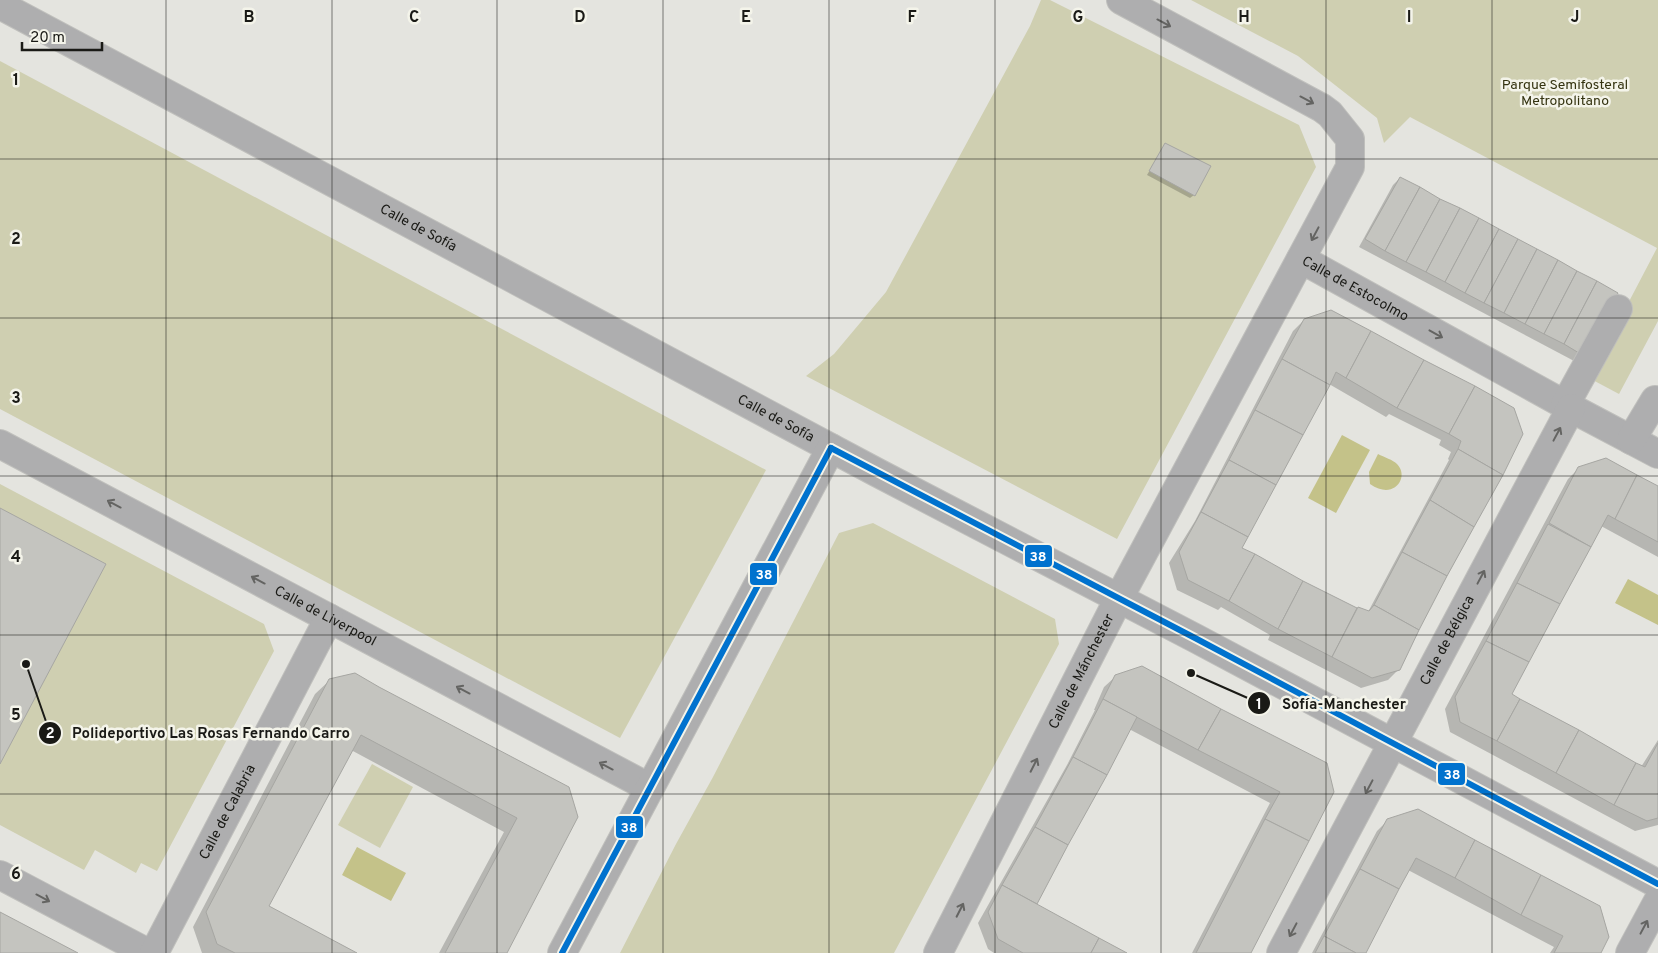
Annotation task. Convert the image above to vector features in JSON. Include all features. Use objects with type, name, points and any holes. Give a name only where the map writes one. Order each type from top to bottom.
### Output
[{"type":"street","name":"Calle de Estocolmo","points":[[1121,0],[1322,108],[1330,114],[1350,139],[1350,167],[1302,259],[1658,454]]},
{"type":"street","name":"Calle de Sofía","points":[[0,5],[831,448],[1119,598],[1658,884]]},
{"type":"street","name":"Calle de Mánchester","points":[[943,951],[1119,598],[1302,259]]},
{"type":"street","name":"Calle de Bélgica","points":[[1281,953],[1618,309]]},
{"type":"street","points":[[1631,440],[1654,400],[1658,401]]},
{"type":"street","name":"Calle de Liverpool","points":[[0,444],[650,788]]},
{"type":"street","points":[[562,953],[831,448]]},
{"type":"street","name":"Calle de Calabria","points":[[154,953],[329,618]]},
{"type":"street","points":[[0,875],[148,953]]},
{"type":"street","points":[[1630,953],[1658,901]]},
{"type":"green space","points":[[1041,0],[1050,0],[1299,125],[1316,167],[1117,539],[806,376],[834,354],[886,292],[1030,26]]},
{"type":"green space","name":"Parque Semifosteral Metropolitano","points":[[1191,0],[1658,0],[1658,321],[1619,394],[1589,378],[1657,248],[1410,117],[1384,143],[1377,118],[1298,56]]},
{"type":"green space","points":[[0,61],[766,470],[620,738],[0,409]]},
{"type":"green space","points":[[0,484],[264,624],[274,651],[157,871],[141,863],[136,873],[95,850],[84,870],[0,825]]},
{"type":"green space","points":[[873,523],[1055,619],[1059,644],[894,953],[620,953],[839,533]]},
{"type":"green space","points":[[372,764],[413,787],[380,848],[338,825]]},
{"type":"shaded area","points":[[1342,435],[1370,450],[1336,513],[1308,498]]},
{"type":"shaded area","points":[[1378,454],[1391,460],[1401,469],[1400,481],[1393,489],[1379,489],[1370,484],[1369,472]]},
{"type":"shaded area","points":[[1628,579],[1658,595],[1658,625],[1615,603]]},
{"type":"shaded area","points":[[357,847],[406,873],[391,901],[342,875]]},
{"type":"building","points":[[1165,143],[1211,166],[1195,196],[1149,171]]},
{"type":"building","points":[[1400,177],[1420,187],[1385,251],[1365,239]]},
{"type":"building","points":[[1420,187],[1440,199],[1406,262],[1385,251]]},
{"type":"building","points":[[1440,199],[1460,208],[1426,272],[1406,262]]},
{"type":"building","points":[[1460,208],[1479,218],[1445,282],[1426,272]]},
{"type":"building","points":[[1479,218],[1499,229],[1465,293],[1445,282]]},
{"type":"building","points":[[1499,229],[1518,239],[1484,303],[1465,293]]},
{"type":"building","points":[[1518,239],[1537,249],[1504,313],[1484,303]]},
{"type":"building","points":[[1537,249],[1558,260],[1525,324],[1504,313]]},
{"type":"building","points":[[1558,260],[1577,271],[1544,334],[1525,324]]},
{"type":"building","points":[[1577,271],[1597,281],[1564,344],[1544,334]]},
{"type":"building","points":[[1597,281],[1618,293],[1584,356],[1564,344]]},
{"type":"building","points":[[1331,310],[1371,331],[1346,378],[1336,372],[1330,385],[1282,359],[1304,319]]},
{"type":"building","points":[[1371,331],[1424,360],[1397,408],[1346,378]]},
{"type":"building","points":[[1282,359],[1330,385],[1303,435],[1255,410]]},
{"type":"building","points":[[1424,360],[1475,386],[1449,434],[1397,408]]},
{"type":"building","points":[[1475,386],[1514,408],[1523,434],[1503,475],[1458,449],[1461,441],[1449,434]]},
{"type":"building","points":[[1255,410],[1303,435],[1276,485],[1229,460]]},
{"type":"building","points":[[1458,449],[1503,475],[1474,527],[1430,500]]},
{"type":"building","points":[[1606,458],[1637,475],[1615,519],[1608,515],[1591,547],[1549,523],[1578,467]]},
{"type":"building","points":[[1229,460],[1276,485],[1248,537],[1201,512]]},
{"type":"building","points":[[1637,475],[1658,486],[1658,542],[1615,519]]},
{"type":"building","points":[[1430,500],[1474,527],[1447,576],[1402,552]]},
{"type":"building","points":[[0,508],[106,564],[0,764]]},
{"type":"building","points":[[1201,512],[1248,537],[1242,548],[1255,554],[1229,601],[1188,580],[1179,552]]},
{"type":"building","points":[[1548,524],[1591,547],[1560,604],[1517,583]]},
{"type":"building","points":[[1402,552],[1447,576],[1419,630],[1374,605]]},
{"type":"building","points":[[1255,554],[1303,581],[1278,629],[1229,601]]},
{"type":"building","points":[[1303,581],[1357,608],[1332,657],[1278,629]]},
{"type":"building","points":[[1517,583],[1560,604],[1529,662],[1486,641]]},
{"type":"building","points":[[1374,605],[1419,630],[1400,670],[1372,678],[1332,657],[1358,607],[1369,611]]},
{"type":"building","points":[[1486,641],[1529,662],[1512,694],[1520,699],[1497,741],[1460,722],[1455,697]]},
{"type":"building","points":[[1142,666],[1221,709],[1198,750],[1103,699],[1115,675]]},
{"type":"building","points":[[355,673],[569,787],[578,817],[507,953],[445,953],[517,818],[361,735],[269,906],[357,953],[235,953],[217,944],[206,912],[329,679]]},
{"type":"building","points":[[1103,699],[1137,717],[1107,775],[1073,757]]},
{"type":"building","points":[[1520,699],[1579,730],[1556,773],[1497,741]]},
{"type":"building","points":[[1221,709],[1327,763],[1334,792],[1309,841],[1265,819],[1280,792],[1198,750]]},
{"type":"building","points":[[1579,730],[1636,763],[1614,805],[1556,773]]},
{"type":"building","points":[[1658,743],[1658,818],[1647,821],[1614,805],[1636,763],[1645,767]]},
{"type":"building","points":[[1073,757],[1107,775],[1068,845],[1035,827]]},
{"type":"building","points":[[1418,809],[1475,840],[1455,878],[1416,858],[1399,889],[1360,869],[1387,819]]},
{"type":"building","points":[[1265,819],[1309,841],[1251,953],[1196,953]]},
{"type":"building","points":[[1035,827],[1068,845],[1037,904],[1002,885]]},
{"type":"building","points":[[1475,840],[1541,875],[1521,915],[1455,878]]},
{"type":"building","points":[[1360,869],[1399,889],[1366,953],[1356,953],[1324,936]]},
{"type":"building","points":[[1541,875],[1600,906],[1609,937],[1601,953],[1554,953],[1563,936],[1521,915]]},
{"type":"building","points":[[1002,885],[1099,938],[1091,953],[1023,953],[998,939],[988,912]]},
{"type":"building","points":[[0,912],[78,953],[0,953]]},
{"type":"building","points":[[1324,936],[1356,953],[1315,953]]},
{"type":"building","points":[[1099,938],[1127,953],[1091,953]]},
{"type":"transit line","name":"38","points":[[831,448],[1195,638],[1658,884]]},
{"type":"transit line","name":"38","points":[[562,953],[831,448]]},
{"type":"place","name":"Polideportivo Las Rosas Fernando Carro","points":[[26,664]]},
{"type":"place","name":"Sofía-Manchester","points":[[1191,673]]}]
